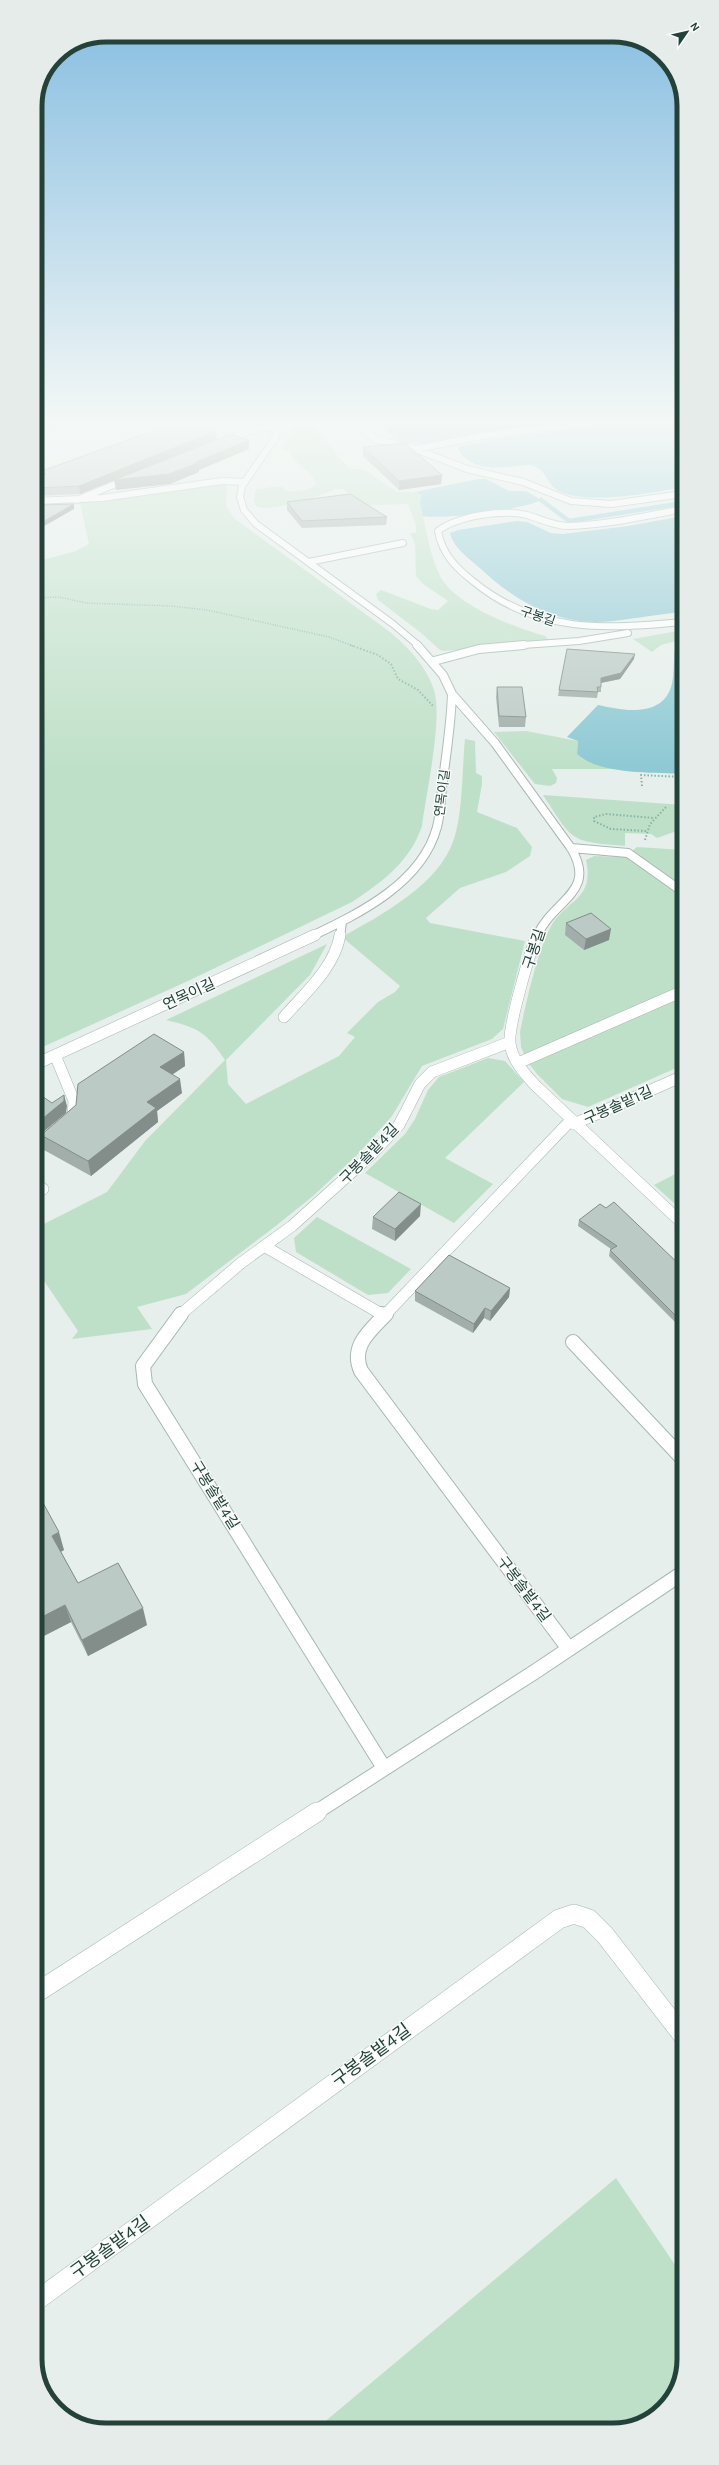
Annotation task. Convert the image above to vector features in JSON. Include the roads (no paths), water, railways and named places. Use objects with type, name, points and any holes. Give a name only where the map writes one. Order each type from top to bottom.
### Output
[{"type":"street","name":"구봉길","points":[[277,539],[406,634],[434,661],[452,694],[495,743],[572,848],[580,863],[581,872],[579,882],[546,917],[541,926],[524,983],[510,1042]]},
{"type":"street","name":"구봉길","points":[[438,539],[449,560],[471,581],[497,600],[528,614],[558,624],[590,628],[677,623]]},
{"type":"street","points":[[309,562],[403,544]]},
{"type":"street","name":"구봉길","points":[[434,661],[474,650],[591,641],[662,624]]},
{"type":"street","name":"연목이길","points":[[42,1061],[342,922],[380,899],[395,887],[420,861],[434,838],[452,723],[452,694]]},
{"type":"street","points":[[572,848],[628,853],[677,888]]},
{"type":"street","points":[[284,1017],[318,979],[338,943],[342,922]]},
{"type":"street","points":[[518,1063],[677,994]]},
{"type":"street","points":[[510,1042],[518,1063],[535,1086],[677,1218]]},
{"type":"street","name":"구봉솔밭4길","points":[[384,1768],[145,1384],[143,1366],[174,1322],[194,1302],[264,1246],[292,1226],[372,1154],[399,1125],[420,1084],[432,1072],[510,1042]]},
{"type":"street","points":[[42,1142],[73,1116],[74,1101],[55,1055]]},
{"type":"street","name":"구봉솔밭1길","points":[[572,1122],[677,1078]]},
{"type":"street","name":"구봉솔밭4길","points":[[569,1649],[362,1371],[356,1360],[356,1349],[364,1337],[572,1122]]},
{"type":"street","points":[[264,1246],[384,1316]]},
{"type":"street","points":[[573,1342],[677,1453]]},
{"type":"street","points":[[42,1989],[569,1649],[677,1577]]},
{"type":"street","name":"구봉솔밭4길","points":[[42,2296],[559,1919],[574,1914],[589,1919],[605,1934],[677,2028]]},
{"type":"water","points":[[453,539],[677,539],[677,613],[605,622],[578,621],[563,618],[548,613],[519,599],[493,580],[462,553]]},
{"type":"water","points":[[677,648],[677,774],[613,769],[599,766],[587,761],[577,754],[578,741],[567,737],[598,705],[617,709],[638,710],[657,705],[664,699],[672,685],[675,649]]}]
